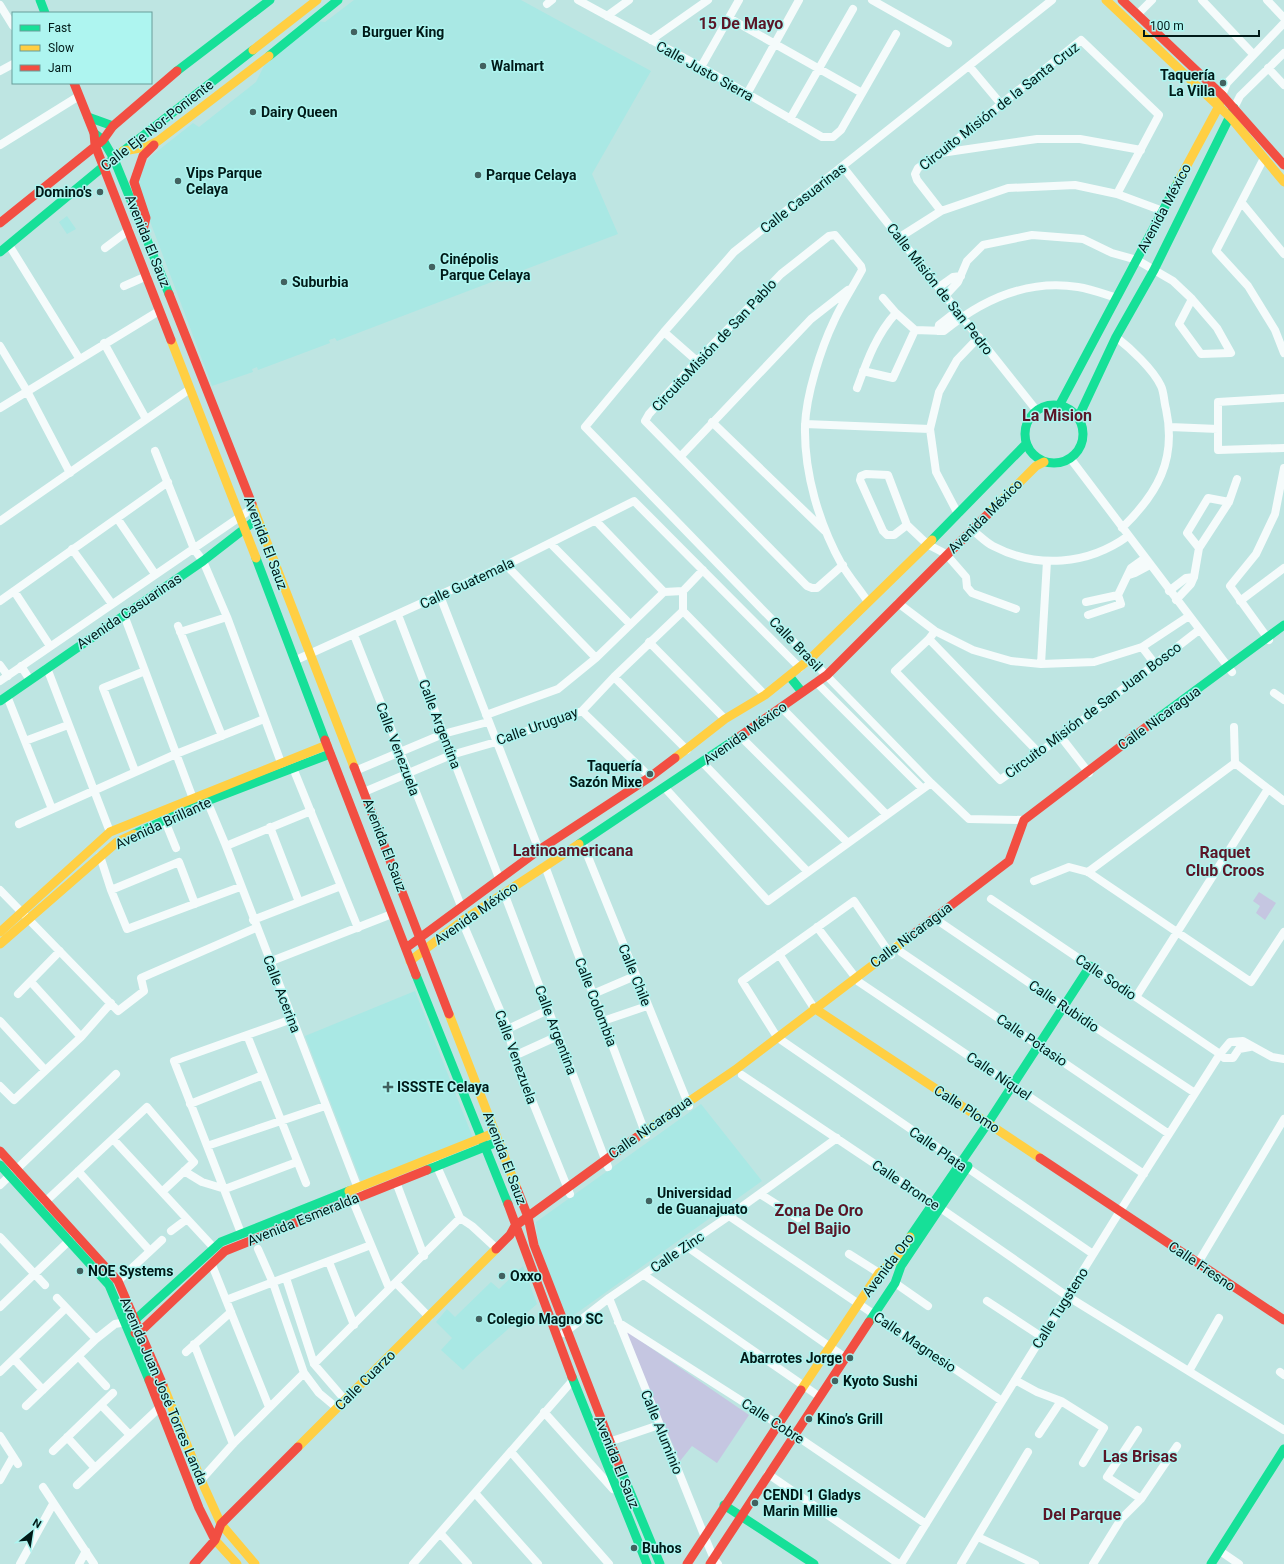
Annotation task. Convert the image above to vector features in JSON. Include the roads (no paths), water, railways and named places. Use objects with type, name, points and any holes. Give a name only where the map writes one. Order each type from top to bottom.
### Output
[{"type":"main road","points":[[40,0],[45,12]]},
{"type":"main road","name":"Calle Eje Nor-Poniente","points":[[0,222],[103,140],[113,126],[183,66],[270,0]]},
{"type":"main road","name":"Calle Eje Nor-Poniente","points":[[0,252],[104,166],[317,0]]},
{"type":"main road","points":[[143,230],[146,218],[134,182],[143,156],[158,141],[222,93],[338,0]]},
{"type":"main road","points":[[1106,0],[1231,118],[1284,182]]},
{"type":"main road","points":[[1122,0],[1222,95],[1284,165]]},
{"type":"main road","name":"Avenida El Sauz","points":[[74,84],[94,133],[95,145],[189,385],[244,531],[296,660],[410,961],[486,1147],[514,1231],[622,1498],[647,1564]]},
{"type":"main road","name":"Avenida México","points":[[1059,406],[1219,106],[1222,95]]},
{"type":"main road","name":"Avenida México","points":[[1078,418],[1116,336],[1154,270],[1231,118],[1234,108]]},
{"type":"main road","points":[[88,117],[113,126]]},
{"type":"main road","name":"Avenida El Sauz","points":[[94,133],[103,140],[114,159],[202,375],[529,1220],[534,1245],[566,1332],[609,1442],[660,1564]]},
{"type":"main road","points":[[123,151],[146,147],[158,141]]},
{"type":"main road","points":[[146,274],[158,265]]},
{"type":"main road","points":[[189,385],[202,375]]},
{"type":"main road","points":[[1048,406],[1059,406],[1069,410],[1078,418],[1083,434],[1078,450],[1070,458],[1059,463],[1044,462],[1034,455],[1026,444],[1025,432],[1028,422],[1037,411],[1048,406]]},
{"type":"main road","name":"Avenida México","points":[[406,948],[539,850],[650,777],[687,750],[725,719],[765,695],[800,668],[958,514],[1026,444]]},
{"type":"main road","name":"Avenida México","points":[[410,961],[462,921],[703,763],[827,675],[971,529],[1036,466],[1044,462]]},
{"type":"main road","name":"Avenida Casuarinas","points":[[3,698],[203,561],[244,531],[257,519]]},
{"type":"main road","name":"Calle Nicaragua","points":[[688,1104],[742,1076],[780,1040],[890,954],[1016,866],[1028,821],[1088,773],[1230,670],[1269,640],[1284,625]]},
{"type":"main road","name":"Calle Nicaragua","points":[[1269,640],[1284,632]]},
{"type":"main road","points":[[790,676],[802,692]]},
{"type":"main road","name":"Avenida Brillante","points":[[0,944],[25,916],[110,832],[205,798],[329,749]]},
{"type":"main road","name":"Avenida Brillante","points":[[283,768],[293,768],[329,749]]},
{"type":"main road","name":"Avenida Brillante","points":[[0,932],[25,916],[117,842],[165,821],[194,802]]},
{"type":"main road","name":"Avenida Oro","points":[[716,1563],[741,1516],[895,1283],[901,1266],[937,1205],[991,1125],[1092,968]]},
{"type":"main road","name":"Calle Plomo","points":[[817,1010],[1120,1211]]},
{"type":"main road","name":"Calle Nicaragua","points":[[514,1231],[735,1070],[780,1040]]},
{"type":"main road","name":"Avenida Esmeralda","points":[[126,1322],[136,1319],[221,1242],[357,1186],[482,1138],[497,1136]]},
{"type":"main road","name":"Avenida Esmeralda","points":[[130,1334],[141,1331],[225,1251],[356,1197],[438,1167],[486,1147],[497,1136]]},
{"type":"main road","name":"Avenida Juan José Torres Landa","points":[[0,1151],[13,1172],[72,1238],[118,1281],[141,1331],[200,1480],[221,1524],[255,1564]]},
{"type":"main road","name":"Avenida Juan José Torres Landa","points":[[0,1165],[13,1172],[45,1202],[108,1285],[126,1322],[199,1508],[215,1540],[237,1564]]},
{"type":"main road","name":"Avenida Oro","points":[[687,1564],[704,1535],[879,1273],[894,1261],[937,1205]]},
{"type":"main road","name":"Calle Fresno","points":[[1120,1211],[1284,1319]]},
{"type":"main road","name":"Calle Cuarzo","points":[[221,1524],[514,1231]]},
{"type":"main road","points":[[1211,1564],[1283,1453]]},
{"type":"main road","points":[[724,1505],[814,1564]]},
{"type":"main road","points":[[194,1564],[215,1540],[221,1524]]},
{"type":"street","name":"Calle Justo Sierra","points":[[578,0],[822,137],[833,137],[841,130],[862,93]]},
{"type":"street","points":[[607,16],[629,0]]},
{"type":"street","points":[[651,40],[708,0]]},
{"type":"street","points":[[701,68],[740,0]]},
{"type":"street","points":[[747,94],[799,0]]},
{"type":"street","points":[[872,0],[948,43]]},
{"type":"street","name":"Calle Casuarinas","points":[[585,428],[664,332],[734,252],[970,67],[1052,0]]},
{"type":"street","points":[[1137,14],[1152,0]]},
{"type":"street","points":[[1202,0],[1253,54]]},
{"type":"street","points":[[1267,0],[1284,18]]},
{"type":"street","points":[[0,5],[12,24]]},
{"type":"street","points":[[790,119],[853,9]]},
{"type":"street","points":[[729,18],[862,93],[896,34]]},
{"type":"street","name":"Avenida México","points":[[1222,95],[1227,83],[1284,23]]},
{"type":"street","name":"Circuito Misión de la Santa Cruz","points":[[941,211],[917,180],[915,174],[918,168],[940,153],[1081,40],[1159,115],[1117,194]]},
{"type":"street","name":"Avenida México","points":[[1234,108],[1240,96],[1284,53]]},
{"type":"street","points":[[0,71],[12,65]]},
{"type":"street","points":[[970,67],[1001,104]]},
{"type":"street","points":[[1268,68],[1284,85]]},
{"type":"street","points":[[0,145],[79,96]]},
{"type":"street","points":[[940,153],[1037,140],[1073,139],[1141,150]]},
{"type":"street","points":[[1264,158],[1242,204],[1216,251],[1248,286],[1275,330],[1284,353]]},
{"type":"street","name":"Calle Misión de San Pedro","points":[[843,167],[1037,411]]},
{"type":"street","points":[[900,237],[941,211],[1008,188],[1075,186],[1117,194],[1163,211]]},
{"type":"street","points":[[1242,204],[1284,254]]},
{"type":"street","points":[[105,248],[129,230]]},
{"type":"street","points":[[945,296],[958,282],[966,261],[983,245],[1032,234],[1083,239],[1112,253],[1137,260],[1173,281],[1192,299],[1217,328],[1231,353],[1201,354],[1179,324],[1192,299]]},
{"type":"street","name":"CircuitoMisión de San Pablo","points":[[842,565],[817,588],[807,586],[681,456],[650,428],[645,421],[649,414],[697,361],[780,274],[828,236],[835,235],[840,239],[861,266],[862,270],[850,289]]},
{"type":"street","points":[[9,245],[79,358]]},
{"type":"street","points":[[124,286],[146,274]]},
{"type":"street","points":[[939,287],[953,277],[961,276]]},
{"type":"street","points":[[884,298],[896,313],[916,330],[944,331],[960,314],[996,297],[1036,285],[1078,287],[1117,298]]},
{"type":"street","points":[[681,456],[811,319],[850,289]]},
{"type":"street","points":[[850,289],[833,322],[814,378],[805,424],[806,452],[812,492],[826,532],[842,565],[868,602]]},
{"type":"street","points":[[0,408],[79,358],[159,311]]},
{"type":"street","points":[[857,388],[876,341],[884,327],[896,313]]},
{"type":"street","points":[[863,371],[893,378],[916,330]]},
{"type":"street","points":[[664,332],[697,361]]},
{"type":"street","points":[[1116,336],[1136,353],[1161,386],[1170,427],[1168,456],[1158,483],[1142,509],[1122,528]]},
{"type":"street","points":[[958,514],[936,472],[930,429],[939,392],[956,360],[979,337]]},
{"type":"street","points":[[104,343],[146,419]]},
{"type":"street","points":[[0,346],[27,391],[70,474]]},
{"type":"street","points":[[0,521],[70,474],[146,419],[189,385]]},
{"type":"street","points":[[1284,398],[1218,402],[1218,450],[1284,448]]},
{"type":"street","points":[[712,422],[826,532]]},
{"type":"street","points":[[805,424],[930,429]]},
{"type":"street","points":[[1170,427],[1218,429]]},
{"type":"street","name":"Calle Brasil","points":[[585,428],[969,819],[1028,821]]},
{"type":"street","points":[[155,451],[194,549],[203,561],[227,617],[283,768]]},
{"type":"street","points":[[1070,458],[1230,670]]},
{"type":"street","points":[[1269,640],[1230,586],[1256,554],[1275,514],[1284,468]]},
{"type":"street","points":[[908,525],[894,535],[887,535],[883,532],[860,480],[861,476],[866,474],[888,475],[908,525],[927,544],[946,554],[966,577],[967,587],[972,593],[1016,609]]},
{"type":"street","points":[[1176,600],[1191,584],[1194,577],[1199,548],[1229,502],[1237,479]]},
{"type":"street","points":[[0,601],[168,482]]},
{"type":"street","points":[[1199,548],[1187,534],[1208,498],[1229,502]]},
{"type":"street","name":"Calle Guatemala","points":[[296,660],[440,596],[551,544],[634,500],[703,570]]},
{"type":"street","name":"Avenida Casuarinas","points":[[0,681],[155,574],[240,519],[253,508]]},
{"type":"street","points":[[117,518],[155,574]]},
{"type":"street","points":[[596,521],[664,592],[683,591],[703,570],[800,668]]},
{"type":"street","points":[[971,529],[992,545],[1022,558],[1047,562],[1078,558],[1112,548],[1128,536]]},
{"type":"street","points":[[551,544],[630,624]]},
{"type":"street","points":[[72,550],[112,604]]},
{"type":"street","points":[[1118,595],[1087,602],[1090,614],[1121,604],[1118,595],[1129,575],[1131,568],[1145,558]]},
{"type":"street","points":[[1041,664],[1047,562]]},
{"type":"street","points":[[506,565],[596,658]]},
{"type":"street","points":[[1129,575],[1150,565]]},
{"type":"street","points":[[1240,601],[1284,568]]},
{"type":"street","points":[[1170,591],[1186,578],[1194,577]]},
{"type":"street","points":[[14,591],[50,646]]},
{"type":"street","points":[[683,591],[683,611],[765,695]]},
{"type":"street","name":"Calle Uruguay","points":[[355,770],[558,689],[596,658],[664,592]]},
{"type":"street","points":[[440,596],[539,850]]},
{"type":"street","points":[[898,603],[935,630],[973,650],[1011,661],[1041,664],[1094,662],[1142,647],[1189,616]]},
{"type":"street","name":"Calle Uruguay","points":[[364,792],[451,755],[496,742],[582,711],[649,642],[683,611]]},
{"type":"street","points":[[124,615],[194,802]]},
{"type":"street","name":"Calle Argentina","points":[[398,615],[451,755],[500,878]]},
{"type":"street","points":[[222,736],[179,629],[227,617]]},
{"type":"street","name":"Circuito Misión de San Juan Bosco","points":[[935,630],[929,639],[895,671],[1000,780],[1061,738],[1199,630]]},
{"type":"street","name":"Calle Venezuela","points":[[354,635],[407,774],[461,906]]},
{"type":"street","points":[[929,639],[1039,753]]},
{"type":"street","points":[[649,642],[725,719]]},
{"type":"street","points":[[1142,647],[1155,664]]},
{"type":"street","points":[[0,665],[8,676]]},
{"type":"street","points":[[21,666],[30,680]]},
{"type":"street","points":[[47,668],[110,832]]},
{"type":"street","points":[[135,771],[103,688],[145,671]]},
{"type":"street","points":[[614,677],[687,750]]},
{"type":"street","points":[[816,682],[923,789]]},
{"type":"street","points":[[1274,693],[1284,700]]},
{"type":"street","points":[[3,698],[25,741],[52,809]]},
{"type":"street","points":[[781,708],[887,815]]},
{"type":"street","points":[[582,711],[650,777]]},
{"type":"street","points":[[19,824],[135,771],[264,719]]},
{"type":"street","points":[[25,741],[68,725]]},
{"type":"street","points":[[1234,727],[1235,763]]},
{"type":"street","points":[[740,736],[848,843]]},
{"type":"street","points":[[1061,738],[1088,773]]},
{"type":"street","points":[[703,763],[808,872]]},
{"type":"street","points":[[1235,763],[1284,801]]},
{"type":"street","points":[[1088,872],[1235,763]]},
{"type":"street","points":[[293,768],[358,928]]},
{"type":"street","points":[[665,788],[768,901],[932,783]]},
{"type":"street","points":[[1136,997],[1268,789]]},
{"type":"street","name":"Calle Acerina","points":[[205,798],[226,846],[269,962],[357,1186],[356,1197],[371,1245],[389,1288]]},
{"type":"street","points":[[226,846],[311,811]]},
{"type":"street","points":[[165,821],[176,848]]},
{"type":"street","points":[[270,827],[299,902]]},
{"type":"street","name":"Calle Chile","points":[[582,842],[647,1006],[688,1104]]},
{"type":"street","points":[[100,856],[111,890],[127,929],[240,886]]},
{"type":"street","points":[[111,890],[179,862],[195,904]]},
{"type":"street","name":"Calle Colombia","points":[[545,866],[646,1135]]},
{"type":"street","points":[[1034,881],[1069,867],[1088,872],[1251,982],[1284,932]]},
{"type":"street","points":[[253,920],[341,886]]},
{"type":"street","points":[[0,890],[118,1011],[144,991],[141,978],[256,928]]},
{"type":"street","name":"Calle Argentina","points":[[504,893],[606,1163]]},
{"type":"street","name":"Calle Sodio","points":[[991,899],[1220,1054]]},
{"type":"street","points":[[780,1040],[742,982],[854,900],[890,954]]},
{"type":"street","points":[[269,962],[392,914]]},
{"type":"street","name":"Calle Rubidio","points":[[937,920],[1066,1008],[1195,1093]]},
{"type":"street","name":"Calle Venezuela","points":[[462,921],[508,1029],[514,1056],[568,1191]]},
{"type":"street","points":[[817,927],[857,980]]},
{"type":"street","name":"Calle Potasio","points":[[899,949],[1169,1134]]},
{"type":"street","points":[[18,994],[32,982],[60,951]]},
{"type":"street","points":[[779,954],[817,1010]]},
{"type":"street","points":[[593,994],[635,976]]},
{"type":"street","name":"Calle Níquel","points":[[857,980],[1144,1174]]},
{"type":"street","points":[[32,982],[81,1037]]},
{"type":"street","points":[[0,1086],[14,1100],[81,1037],[110,1003]]},
{"type":"street","points":[[603,1021],[647,1006]]},
{"type":"street","points":[[508,1029],[548,1010]]},
{"type":"street","points":[[241,1234],[226,1189],[207,1146],[174,1061],[292,1019]]},
{"type":"street","points":[[0,1021],[45,1070]]},
{"type":"street","points":[[247,1035],[306,1182]]},
{"type":"street","points":[[514,1056],[558,1036]]},
{"type":"street","name":"Calle Plata","points":[[780,1040],[1093,1254]]},
{"type":"street","name":"Calle Tugsteno","points":[[900,1564],[1093,1254],[1220,1054],[1230,1042],[1243,1041],[1250,1047],[1272,1057],[1284,1059]]},
{"type":"street","points":[[1220,1054],[1224,1058],[1233,1058],[1239,1049],[1250,1047]]},
{"type":"street","points":[[0,1185],[116,1074]]},
{"type":"street","points":[[190,1104],[263,1075]]},
{"type":"street","name":"Calle Bronce","points":[[742,1076],[937,1205],[1067,1296],[1284,1430]]},
{"type":"street","points":[[207,1146],[326,1106]]},
{"type":"street","points":[[45,1202],[147,1107],[194,1162],[163,1191]]},
{"type":"street","points":[[1198,1263],[1284,1119]]},
{"type":"street","name":"Calle Zinc","points":[[557,1338],[609,1298],[729,1216],[837,1138]]},
{"type":"street","points":[[113,1139],[163,1191],[186,1219],[214,1248]]},
{"type":"street","points":[[431,1158],[438,1167],[460,1218],[472,1226],[497,1249]]},
{"type":"street","points":[[184,1171],[202,1182],[226,1189],[297,1162]]},
{"type":"street","points":[[78,1171],[150,1250]]},
{"type":"street","points":[[396,1182],[424,1256]]},
{"type":"street","points":[[760,1194],[798,1218]]},
{"type":"street","name":"Calle Magnesio","points":[[729,1216],[858,1305],[874,1314],[1002,1401]]},
{"type":"street","points":[[314,1364],[389,1288],[424,1256],[460,1218]]},
{"type":"street","points":[[171,1231],[186,1219]]},
{"type":"street","points":[[0,1307],[72,1238]]},
{"type":"street","points":[[118,1281],[162,1240]]},
{"type":"street","points":[[2,1242],[45,1285]]},
{"type":"street","points":[[226,1300],[371,1245]]},
{"type":"street","points":[[686,1246],[846,1358]]},
{"type":"street","points":[[258,1249],[273,1283],[304,1373],[319,1393],[337,1408]]},
{"type":"street","points":[[849,1254],[879,1273]]},
{"type":"street","points":[[329,1262],[354,1325]]},
{"type":"street","points":[[212,1264],[268,1407]]},
{"type":"street","points":[[190,1270],[198,1278]]},
{"type":"street","points":[[644,1275],[820,1397]]},
{"type":"street","points":[[286,1278],[314,1364],[345,1400]]},
{"type":"street","points":[[396,1283],[429,1317]]},
{"type":"street","points":[[895,1283],[928,1306]]},
{"type":"street","points":[[57,1298],[96,1339]]},
{"type":"street","name":"Calle Aluminio","points":[[609,1298],[716,1563]]},
{"type":"street","points":[[987,1301],[1042,1337]]},
{"type":"street","points":[[0,1372],[66,1308]]},
{"type":"street","points":[[186,1352],[231,1312]]},
{"type":"street","points":[[1189,1371],[1219,1318]]},
{"type":"street","points":[[26,1406],[79,1357],[96,1339],[115,1324],[126,1322]]},
{"type":"street","name":"Calle Cobre","points":[[618,1322],[795,1435],[926,1524]]},
{"type":"street","points":[[194,1344],[232,1444]]},
{"type":"street","points":[[79,1357],[106,1386]]},
{"type":"street","points":[[14,1359],[43,1390]]},
{"type":"street","points":[[200,1480],[232,1444],[304,1373]]},
{"type":"street","points":[[413,1564],[573,1380]]},
{"type":"street","points":[[1015,1380],[1037,1392],[1061,1401],[1104,1428],[1083,1463]]},
{"type":"street","points":[[53,1451],[113,1394]]},
{"type":"street","points":[[1039,1434],[1061,1401]]},
{"type":"street","points":[[101,1405],[130,1435]]},
{"type":"street","points":[[77,1485],[159,1408]]},
{"type":"street","points":[[544,1412],[622,1498]]},
{"type":"street","points":[[609,1442],[659,1425]]},
{"type":"street","points":[[1138,1430],[1107,1477],[1141,1499]]},
{"type":"street","points":[[0,1436],[18,1464]]},
{"type":"street","points":[[67,1437],[95,1468]]},
{"type":"street","points":[[1093,1564],[1121,1519],[1141,1499],[1176,1446]]},
{"type":"street","points":[[511,1452],[609,1564]]},
{"type":"street","points":[[961,1564],[1028,1452]]},
{"type":"street","points":[[0,1480],[13,1457]]},
{"type":"street","points":[[768,1474],[900,1564]]},
{"type":"street","points":[[43,1487],[94,1564]]},
{"type":"street","points":[[475,1493],[538,1564]]},
{"type":"street","points":[[20,1564],[53,1504]]},
{"type":"street","points":[[440,1533],[468,1564]]},
{"type":"street","points":[[978,1537],[1035,1564]]},
{"type":"street","points":[[79,1564],[86,1551]]},
{"type":"street","points":[[1220,1551],[1239,1564]]},
{"type":"place","name":"Burguer King","points":[[354,32]]},
{"type":"place","name":"Walmart","points":[[483,66]]},
{"type":"place","name":"Taquería La Villa","points":[[1223,83]]},
{"type":"place","name":"Dairy Queen","points":[[253,112]]},
{"type":"place","name":"Parque Celaya","points":[[478,175]]},
{"type":"place","name":"Vips Parque Celaya","points":[[178,181]]},
{"type":"place","name":"Domino's","points":[[100,192]]},
{"type":"place","name":"Cinépolis Parque Celaya","points":[[432,267]]},
{"type":"place","name":"Suburbia","points":[[284,282]]},
{"type":"place","name":"Taquería Sazón Mixe","points":[[650,774]]},
{"type":"place","name":"ISSSTE Celaya","points":[[388,1087]]},
{"type":"place","name":"Universidad de Guanajuato","points":[[649,1201]]},
{"type":"place","name":"NOE Systems","points":[[80,1271]]},
{"type":"place","name":"Oxxo","points":[[502,1276]]},
{"type":"place","name":"Colegio Magno SC","points":[[479,1319]]},
{"type":"place","name":"Abarrotes Jorge","points":[[850,1358]]},
{"type":"place","name":"Kyoto Sushi","points":[[835,1381]]},
{"type":"place","name":"Kino’s Grill","points":[[809,1419]]},
{"type":"place","name":"CENDI 1 Gladys Marin Millie","points":[[755,1503]]},
{"type":"place","name":"Buhos","points":[[634,1548]]},
{"type":"district","name":"15 De Mayo","points":[[741,23]]},
{"type":"district","name":"La Mision","points":[[1057,415]]},
{"type":"district","name":"Latinoamericana","points":[[573,850]]},
{"type":"district","name":"Raquet Club Croos","points":[[1225,861]]},
{"type":"district","name":"Zona De Oro Del Bajio","points":[[819,1219]]},
{"type":"district","name":"Las Brisas","points":[[1140,1456]]},
{"type":"district","name":"Del Parque","points":[[1082,1514]]}]
